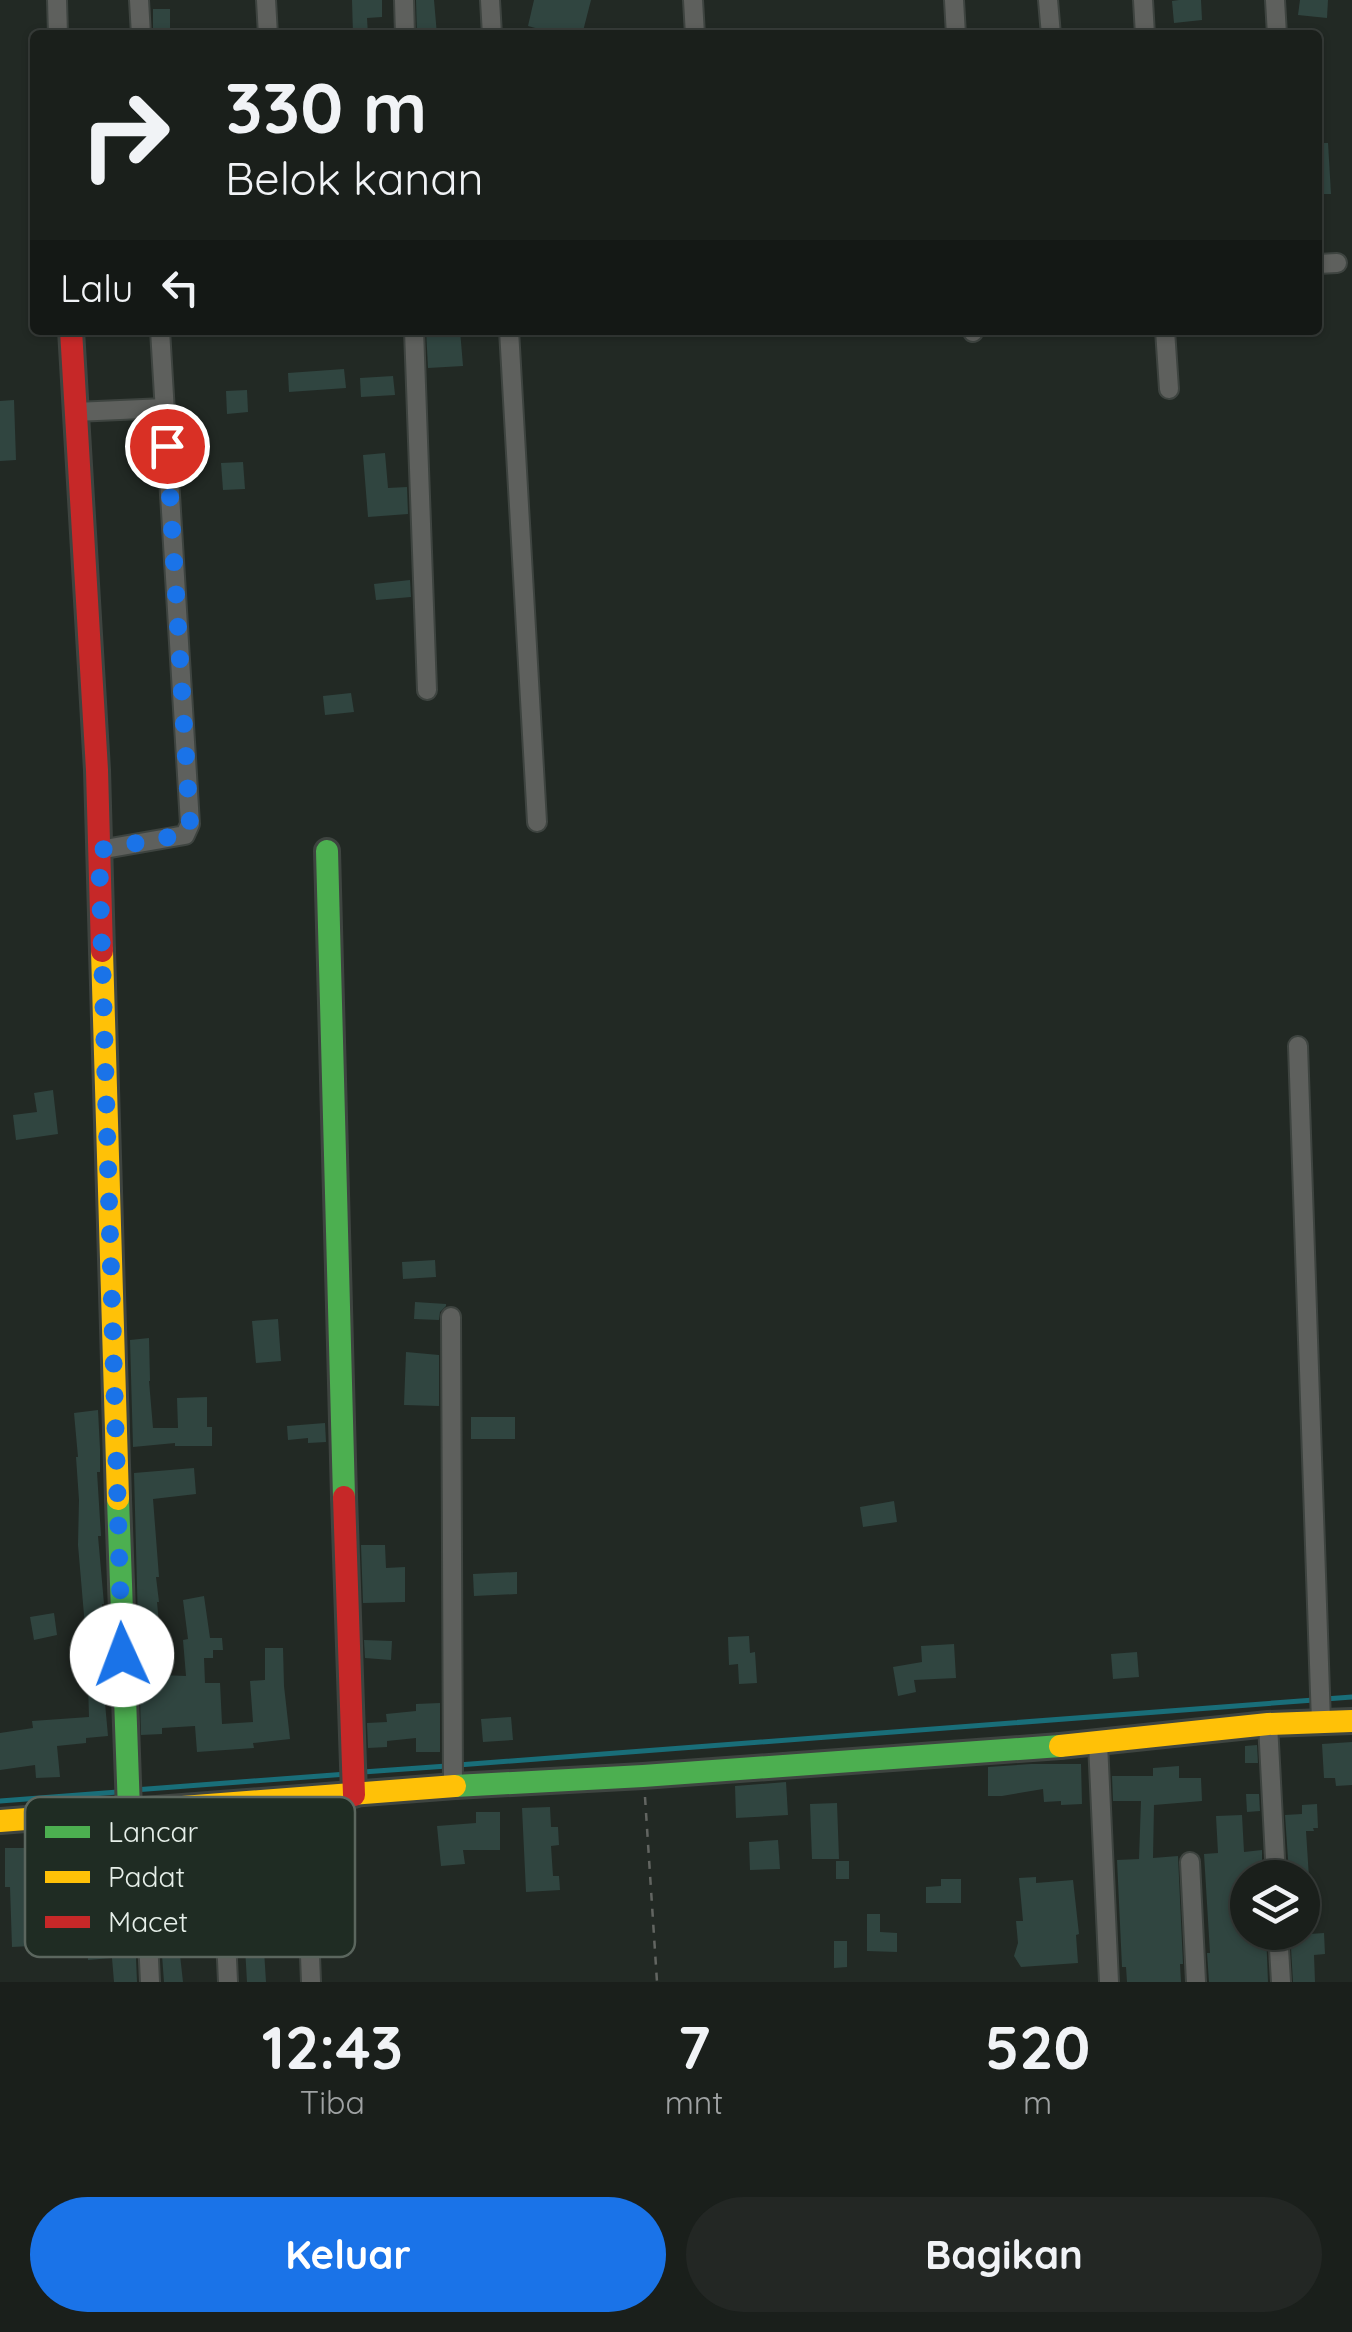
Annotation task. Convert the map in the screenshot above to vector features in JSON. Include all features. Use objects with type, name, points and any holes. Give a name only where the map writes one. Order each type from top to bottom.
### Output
[{"type":"street","points":[[57,0],[58,30]]},
{"type":"street","points":[[139,0],[142,30]]},
{"type":"street","points":[[266,0],[268,30]]},
{"type":"street","points":[[404,0],[405,30]]},
{"type":"street","points":[[490,0],[492,30]]},
{"type":"street","points":[[693,0],[694,30]]},
{"type":"street","points":[[954,0],[956,30]]},
{"type":"street","points":[[1048,0],[1050,30]]},
{"type":"street","points":[[1143,0],[1145,30]]},
{"type":"street","points":[[1275,0],[1276,30]]},
{"type":"street","points":[[71,335],[97,770],[126,1774],[131,1797]]},
{"type":"street","points":[[99,850],[185,834],[190,824],[160,335]]},
{"type":"street","points":[[414,335],[426,690]]},
{"type":"street","points":[[509,335],[538,822]]},
{"type":"street","points":[[1165,335],[1169,389]]},
{"type":"street","points":[[74,412],[164,408]]},
{"type":"street","points":[[326,851],[354,1789]]},
{"type":"street","points":[[1298,1046],[1321,1716]]},
{"type":"street","points":[[451,1317],[453,1781]]},
{"type":"street","points":[[310,1797],[354,1789],[453,1781],[643,1776],[1098,1743],[1321,1716],[1352,1720]]},
{"type":"street","points":[[1268,1724],[1275,1860]]},
{"type":"street","points":[[1098,1743],[1109,1982]]},
{"type":"street","points":[[0,1821],[25,1818]]},
{"type":"street","points":[[1190,1862],[1196,1982]]},
{"type":"street","points":[[1279,1950],[1281,1982]]},
{"type":"street","points":[[148,1957],[150,1982]]},
{"type":"street","points":[[227,1957],[228,1982]]},
{"type":"street","points":[[310,1957],[311,1982]]},
{"type":"path","points":[[643,1776],[657,1982]]},
{"type":"building","points":[[352,0],[382,0],[382,17],[367,18],[368,30],[353,30]]},
{"type":"building","points":[[416,0],[434,0],[437,30],[417,30]]},
{"type":"building","points":[[534,0],[591,0],[583,30],[528,26]]},
{"type":"building","points":[[1201,0],[1202,20],[1174,23],[1172,1]]},
{"type":"building","points":[[1300,0],[1328,0],[1327,18],[1298,15]]},
{"type":"building","points":[[153,9],[170,9],[170,30],[153,30]]},
{"type":"building","points":[[1322,143],[1328,143],[1331,194],[1322,194]]},
{"type":"building","points":[[426,335],[460,335],[463,366],[428,368]]},
{"type":"building","points":[[344,369],[346,388],[289,392],[288,373]]},
{"type":"building","points":[[393,376],[395,395],[361,397],[360,378]]},
{"type":"building","points":[[247,390],[248,412],[227,414],[226,391]]},
{"type":"building","points":[[14,400],[16,460],[0,461],[0,401]]},
{"type":"building","points":[[385,453],[388,488],[407,487],[408,514],[368,517],[363,455]]},
{"type":"building","points":[[243,462],[245,489],[223,490],[221,463]]},
{"type":"building","points":[[410,580],[411,597],[376,600],[374,584]]},
{"type":"building","points":[[351,693],[354,712],[325,715],[323,696]]},
{"type":"building","points":[[53,1090],[58,1134],[16,1140],[13,1115],[37,1112],[34,1093]]},
{"type":"building","points":[[435,1260],[436,1277],[403,1279],[402,1262]]},
{"type":"building","points":[[415,1302],[446,1306],[439,1320],[414,1319]]},
{"type":"building","points":[[278,1319],[281,1361],[256,1363],[252,1321]]},
{"type":"building","points":[[149,1338],[153,1428],[178,1428],[177,1398],[207,1397],[207,1427],[212,1427],[212,1446],[175,1443],[133,1447],[130,1340]]},
{"type":"building","points":[[406,1352],[439,1355],[439,1406],[404,1405]]},
{"type":"building","points":[[98,1410],[98,1536],[108,1736],[57,1746],[60,1777],[36,1778],[35,1765],[0,1770],[0,1733],[33,1728],[32,1721],[89,1717],[74,1413]]},
{"type":"building","points":[[471,1417],[515,1417],[515,1439],[471,1439]]},
{"type":"building","points":[[325,1423],[326,1442],[308,1443],[308,1438],[288,1440],[287,1426]]},
{"type":"building","points":[[194,1468],[196,1494],[153,1499],[159,1577],[159,1675],[186,1676],[183,1640],[188,1639],[183,1600],[204,1596],[210,1638],[222,1638],[223,1650],[213,1650],[213,1658],[204,1658],[205,1683],[220,1683],[222,1724],[253,1722],[250,1681],[265,1680],[265,1648],[283,1648],[290,1739],[253,1743],[254,1748],[197,1752],[195,1726],[162,1728],[162,1734],[141,1735],[134,1473]]},
{"type":"building","points":[[894,1501],[897,1522],[863,1527],[860,1507]]},
{"type":"building","points":[[361,1545],[385,1545],[386,1568],[405,1567],[405,1602],[363,1603]]},
{"type":"building","points":[[517,1572],[517,1594],[474,1596],[473,1574]]},
{"type":"building","points":[[54,1613],[57,1635],[34,1640],[30,1617]]},
{"type":"building","points":[[749,1636],[750,1653],[755,1652],[757,1683],[739,1684],[738,1664],[729,1665],[728,1637]]},
{"type":"building","points":[[364,1640],[392,1641],[391,1660],[365,1658]]},
{"type":"building","points":[[954,1644],[956,1678],[914,1680],[916,1692],[898,1696],[893,1667],[922,1662],[921,1646]]},
{"type":"building","points":[[1137,1652],[1139,1677],[1113,1679],[1111,1654]]},
{"type":"building","points":[[440,1703],[440,1752],[416,1752],[416,1738],[368,1748],[367,1723],[387,1722],[386,1714],[416,1711],[416,1704]]},
{"type":"building","points":[[511,1717],[513,1740],[483,1742],[481,1719]]},
{"type":"building","points":[[1352,1742],[1352,1785],[1336,1786],[1335,1778],[1324,1778],[1322,1744]]},
{"type":"building","points":[[1257,1745],[1258,1763],[1245,1763],[1245,1746]]},
{"type":"building","points":[[1081,1764],[1082,1804],[1044,1802],[1043,1789],[988,1796],[988,1767]]},
{"type":"building","points":[[1179,1766],[1179,1778],[1201,1778],[1202,1801],[1154,1805],[1153,1858],[1178,1856],[1181,1982],[1127,1982],[1126,1967],[1122,1967],[1117,1860],[1139,1859],[1141,1801],[1113,1801],[1112,1776],[1153,1776],[1153,1768]]},
{"type":"building","points":[[786,1782],[788,1815],[736,1818],[735,1786]]},
{"type":"building","points":[[1246,1794],[1259,1794],[1260,1811],[1247,1812]]},
{"type":"building","points":[[837,1803],[839,1859],[812,1859],[810,1804]]},
{"type":"building","points":[[1317,1804],[1318,1828],[1306,1831],[1308,1860],[1288,1860],[1285,1815],[1302,1814],[1302,1805]]},
{"type":"building","points":[[550,1807],[551,1827],[558,1827],[559,1845],[551,1846],[553,1876],[559,1876],[560,1890],[526,1892],[522,1808]]},
{"type":"building","points":[[476,1812],[500,1812],[500,1850],[463,1850],[465,1864],[441,1866],[437,1826],[476,1823]]},
{"type":"building","points":[[1242,1815],[1244,1852],[1262,1850],[1262,1860],[1230,1860],[1230,1950],[1267,1950],[1268,1982],[1209,1982],[1204,1854],[1218,1853],[1216,1816]]},
{"type":"building","points":[[778,1840],[780,1869],[750,1870],[749,1842]]},
{"type":"building","points":[[5,1848],[25,1848],[25,1946],[12,1947]]},
{"type":"building","points":[[836,1861],[849,1861],[849,1879],[836,1879]]},
{"type":"building","points":[[1036,1877],[1036,1883],[1073,1880],[1078,1963],[1021,1967],[1014,1956],[1018,1943],[1016,1921],[1023,1921],[1019,1878]]},
{"type":"building","points":[[941,1879],[961,1879],[961,1903],[926,1903],[926,1887],[941,1886]]},
{"type":"building","points":[[867,1914],[880,1914],[880,1932],[897,1933],[897,1952],[867,1951]]},
{"type":"building","points":[[1320,1933],[1324,1933],[1325,1954],[1314,1955],[1315,1982],[1293,1982],[1291,1950],[1320,1950]]},
{"type":"building","points":[[834,1941],[847,1941],[847,1967],[834,1968]]},
{"type":"building","points":[[88,1957],[136,1957],[137,1982],[114,1982],[112,1958]]},
{"type":"building","points":[[162,1957],[180,1957],[183,1982],[164,1982]]},
{"type":"building","points":[[246,1957],[264,1957],[266,1982],[247,1982]]},
{"type":"waterway","points":[[1325,1699],[1352,1697]]},
{"type":"waterway","points":[[458,1765],[1314,1700]]},
{"type":"waterway","points":[[363,1772],[447,1766]]},
{"type":"waterway","points":[[134,1790],[347,1774]]},
{"type":"waterway","points":[[52,1797],[118,1792]]},
{"type":"waterway","points":[[0,1801],[25,1799]]},
{"type":"traffic: fast","points":[[327,851],[344,1497]]},
{"type":"traffic: fast","points":[[118,1499],[129,1797]]},
{"type":"traffic: fast","points":[[455,1786],[1060,1746]]},
{"type":"traffic: slow","points":[[102,951],[118,1499]]},
{"type":"traffic: slow","points":[[1060,1746],[1268,1724],[1352,1721]]},
{"type":"traffic: slow","points":[[312,1797],[455,1786]]},
{"type":"traffic: slow","points":[[0,1821],[25,1819]]},
{"type":"traffic: jam","points":[[71,335],[97,770],[102,951]]},
{"type":"traffic: jam","points":[[344,1497],[354,1795]]},
{"type":"route","points":[[122,1655],[99,850],[185,834],[189,830],[167,446]]}]
